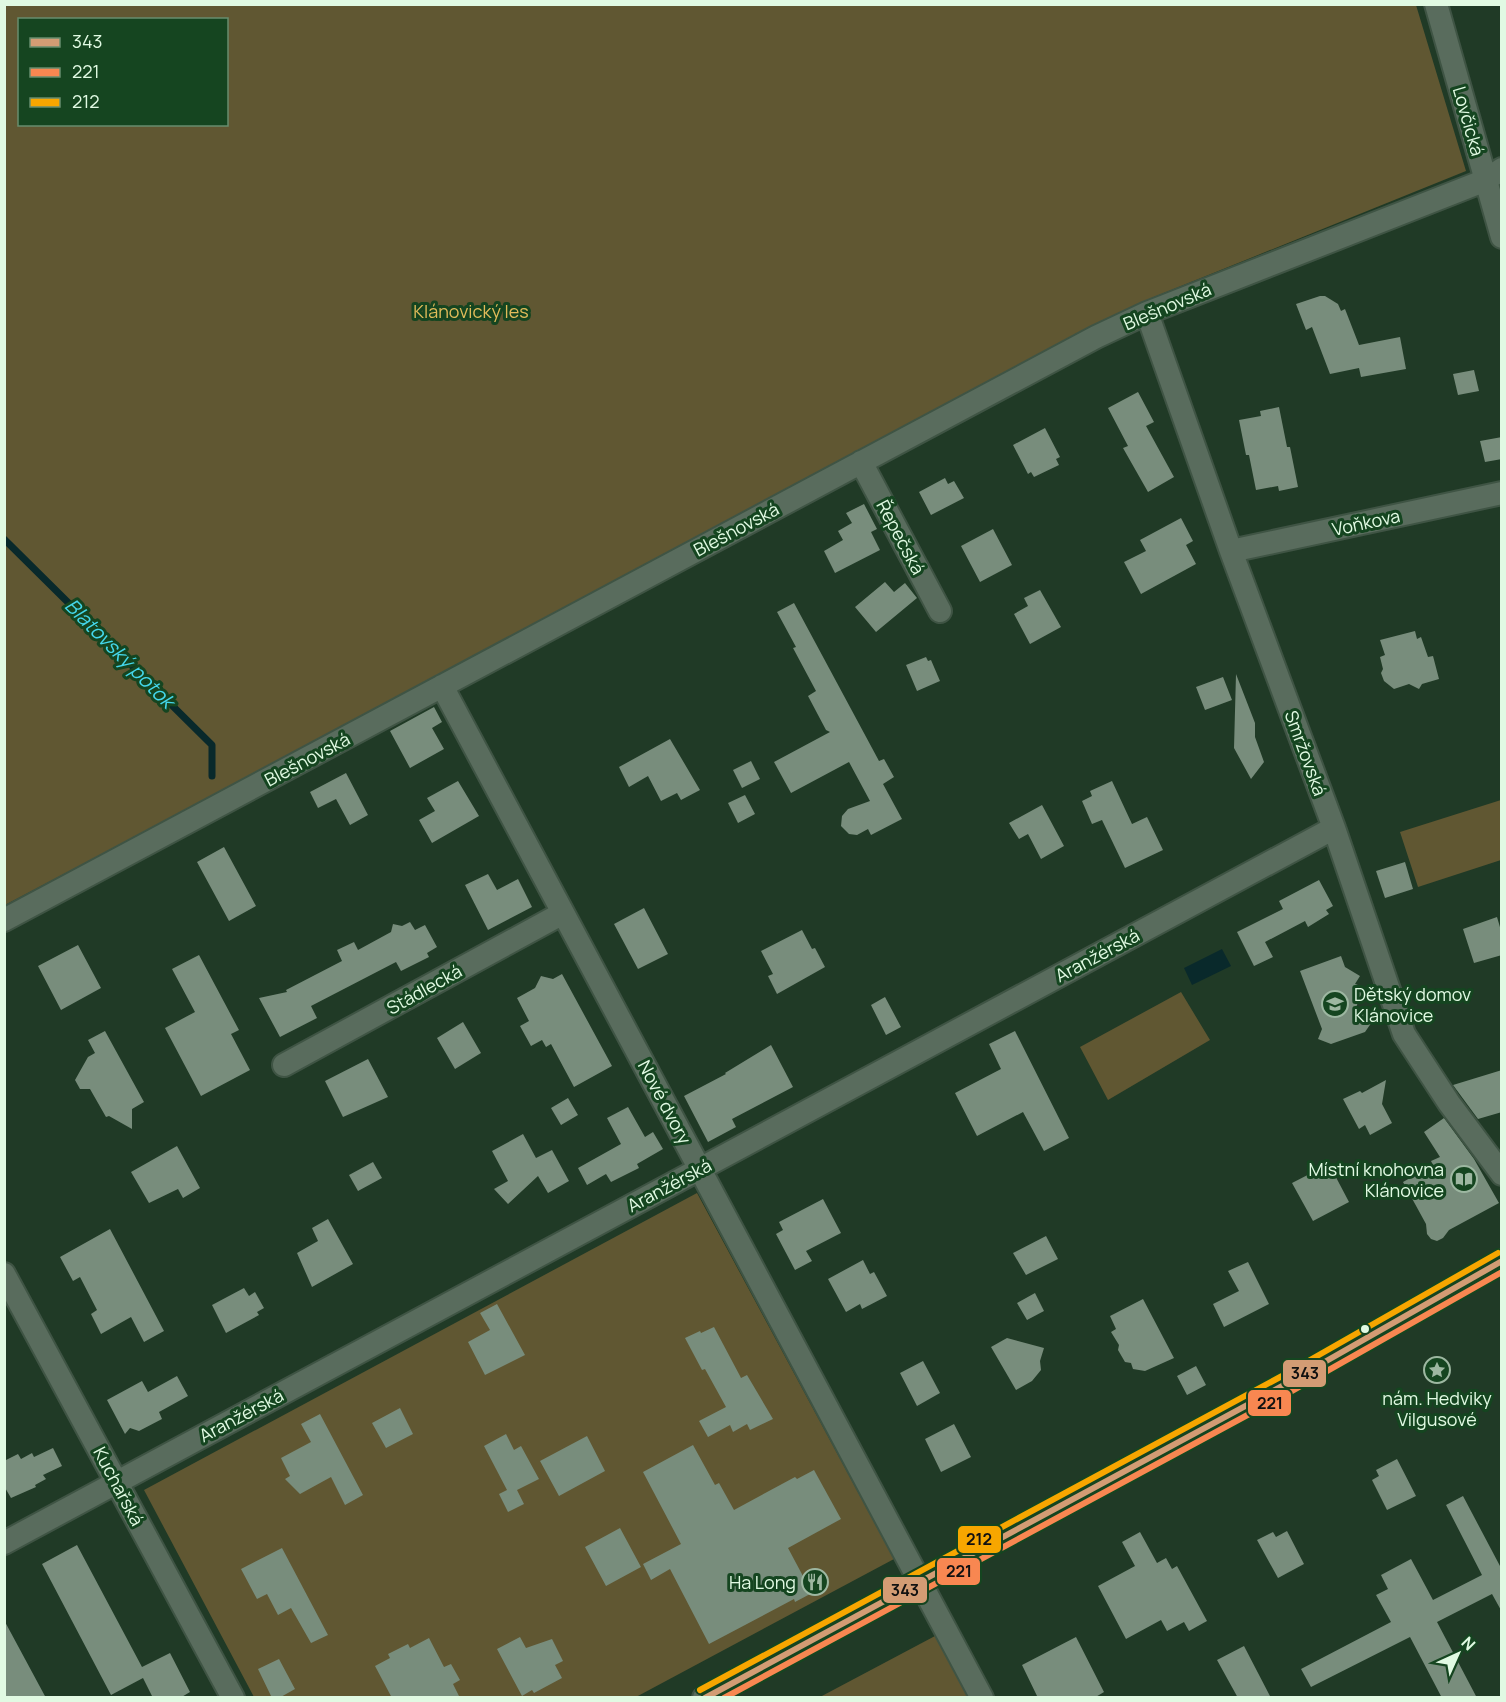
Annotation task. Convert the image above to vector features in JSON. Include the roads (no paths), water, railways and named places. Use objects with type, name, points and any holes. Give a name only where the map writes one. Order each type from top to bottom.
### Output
[{"type":"street","name":"Lovčická","points":[[1436,4],[1494,174],[1502,237]]},
{"type":"street","name":"Blešnovská","points":[[4,920],[1096,337],[1147,313],[1494,174]]},
{"type":"street","name":"Smržovská","points":[[1147,313],[1231,550],[1334,828],[1404,1034],[1449,1102],[1502,1174]]},
{"type":"street","name":"Řepečská","points":[[861,462],[940,611]]},
{"type":"street","name":"Voňkova","points":[[1231,550],[1502,493]]},
{"type":"street","name":"Nové dvory","points":[[442,686],[982,1698]]},
{"type":"street","name":"Aranžérská","points":[[4,1543],[1334,828]]},
{"type":"street","name":"Stádlecká","points":[[284,1065],[564,913]]},
{"type":"street","points":[[704,1698],[1286,1384],[1502,1261]]},
{"type":"street","name":"Kuchařská","points":[[4,1274],[233,1698]]},
{"type":"water","points":[[1222,949],[1231,966],[1192,985],[1184,968]]},
{"type":"waterway","name":"Blatovský potok","points":[[4,539],[212,745],[212,776]]},
{"type":"place","name":"Dětský domov Klánovice","points":[[1335,1004]]},
{"type":"place","name":"Místní knohovna Klánovice","points":[[1464,1179]]},
{"type":"place","name":"nám. Hedviky Vilgusové","points":[[1437,1370]]},
{"type":"place","name":"Ha Long","points":[[815,1582]]},
{"type":"park label","name":"Klánovický les","points":[[471,311]]}]
